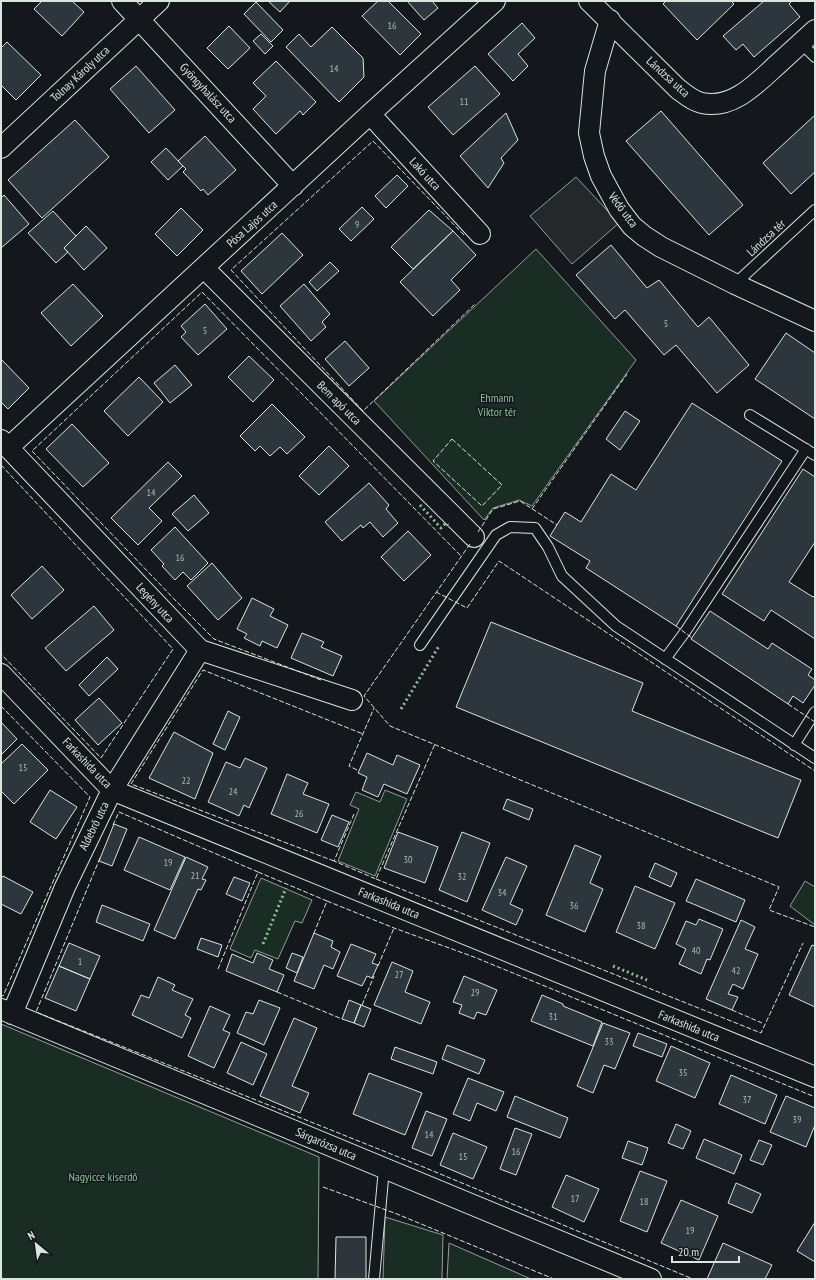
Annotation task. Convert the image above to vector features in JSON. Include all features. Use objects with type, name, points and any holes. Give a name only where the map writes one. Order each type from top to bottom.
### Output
[{"type":"street","name":"Gyöngyhalász utca","points":[[122,1],[293,186]]},
{"type":"street","name":"Tolnay Károly utca","points":[[1,148],[159,1]]},
{"type":"street","name":"Pósa Lajos utca","points":[[5,444],[204,268],[370,114],[496,1]]},
{"type":"street","name":"Lándzsa utca","points":[[589,1],[610,20],[678,89],[690,98],[701,103],[713,104],[725,101],[738,96],[753,87],[808,36]]},
{"type":"street","name":"Védő utca","points":[[610,20],[595,71],[589,133],[594,156],[601,176],[601,192],[619,209],[632,226],[661,247],[735,284],[815,321]]},
{"type":"street","name":"Lakó utca","points":[[370,114],[480,234]]},
{"type":"street","name":"Bem apó utca","points":[[204,268],[474,537]]},
{"type":"street","name":"Legény utca","points":[[5,444],[200,650],[352,700]]},
{"type":"street","name":"Aldebrő utca","points":[[6,1012],[112,790],[200,650]]},
{"type":"street","name":"Farkashida utca","points":[[1,674],[112,790],[815,1077]]},
{"type":"street","name":"Sárgarózsa utca","points":[[6,1012],[651,1279]]},
{"type":"lane","points":[[808,36],[815,57]]},
{"type":"lane","name":"Lándzsa tér","points":[[735,284],[815,210]]},
{"type":"lane","points":[[750,415],[815,455]]},
{"type":"lane","points":[[665,659],[685,632],[806,449]]},
{"type":"lane","points":[[420,645],[496,535],[510,527],[535,528],[548,547],[562,576],[616,626],[815,758]]},
{"type":"lane","points":[[794,745],[815,712]]},
{"type":"lane","points":[[374,1279],[384,1168]]},
{"type":"green space","name":"Ehmann Viktor tér","points":[[536,249],[636,360],[532,506],[519,500],[493,508],[484,520],[374,401]]},
{"type":"green space","points":[[385,790],[407,799],[375,876],[338,861],[359,809],[350,805],[356,792],[380,802]]},
{"type":"green space","points":[[261,878],[312,900],[302,923],[295,921],[278,959],[255,950],[251,958],[230,949]]},
{"type":"green space","points":[[805,881],[815,887],[815,925],[790,906]]},
{"type":"green space","name":"Nagyicce kiserdő","points":[[1,1024],[319,1157],[318,1279],[1,1279]]},
{"type":"green space","points":[[385,1217],[443,1235],[442,1279],[383,1279]]},
{"type":"green space","points":[[449,1243],[531,1279],[447,1279]]},
{"type":"shaded area","points":[[576,177],[619,223],[572,264],[530,216]]},
{"type":"building","points":[[42,1],[72,1],[84,12],[62,36],[34,9]]},
{"type":"building","points":[[268,1],[290,1],[280,12]]},
{"type":"building","points":[[378,1],[388,1],[421,34],[400,55],[362,16]]},
{"type":"building","points":[[407,1],[432,1],[438,8],[424,20]]},
{"type":"building","points":[[666,1],[731,1],[734,4],[697,40],[663,4]]},
{"type":"building","points":[[764,1],[792,1],[789,4],[800,17],[754,57],[743,44],[736,50],[723,36]]},
{"type":"building","points":[[256,2],[283,30],[271,42],[244,14]]},
{"type":"building","points":[[522,23],[535,38],[518,54],[528,66],[513,81],[488,54]]},
{"type":"building","points":[[229,26],[250,48],[228,69],[207,48]]},
{"type":"building","points":[[332,27],[363,58],[364,77],[339,102],[286,47],[299,34],[311,47]]},
{"type":"building","points":[[261,34],[273,46],[265,54],[253,41]]},
{"type":"building","points":[[7,42],[41,75],[16,100],[1,85],[1,48]]},
{"type":"building","points":[[276,61],[316,102],[303,115],[300,111],[276,134],[253,109],[266,96],[253,83]]},
{"type":"building","points":[[136,66],[175,110],[149,133],[110,89]]},
{"type":"building","points":[[475,66],[500,94],[453,135],[428,107]]},
{"type":"building","points":[[661,111],[743,205],[709,235],[626,141]]},
{"type":"building","points":[[506,113],[518,140],[501,158],[504,163],[488,188],[460,156]]},
{"type":"building","points":[[815,115],[815,172],[791,194],[763,163]]},
{"type":"building","points":[[75,120],[109,157],[42,218],[8,180]]},
{"type":"building","points":[[205,136],[236,170],[208,195],[203,189],[201,191],[183,172],[186,169],[178,161]]},
{"type":"building","points":[[166,148],[183,166],[168,180],[151,162]]},
{"type":"building","points":[[397,175],[408,186],[386,208],[375,196]]},
{"type":"building","points":[[4,195],[29,224],[1,248],[1,198]]},
{"type":"building","points":[[362,207],[374,219],[351,241],[339,229]]},
{"type":"building","points":[[181,208],[203,230],[177,256],[155,234]]},
{"type":"building","points":[[429,210],[453,231],[413,269],[391,247]]},
{"type":"building","points":[[53,211],[76,236],[64,248],[68,252],[56,263],[28,233]]},
{"type":"building","points":[[86,226],[107,248],[84,270],[64,248]]},
{"type":"building","points":[[453,231],[476,255],[451,280],[460,290],[433,316],[400,282]]},
{"type":"building","points":[[282,233],[303,255],[262,294],[241,271]]},
{"type":"building","points":[[611,245],[647,288],[659,280],[698,327],[709,317],[749,365],[717,393],[676,345],[664,355],[625,310],[615,319],[576,275]]},
{"type":"building","points":[[330,262],[339,271],[317,291],[309,282]]},
{"type":"building","points":[[73,284],[103,316],[71,346],[41,313]]},
{"type":"building","points":[[304,284],[330,314],[322,322],[326,327],[311,341],[280,306]]},
{"type":"building","points":[[205,304],[227,329],[198,355],[181,337],[186,332],[181,326]]},
{"type":"building","points":[[786,333],[815,353],[815,419],[755,379]]},
{"type":"building","points":[[345,341],[369,368],[349,386],[325,359]]},
{"type":"building","points":[[249,356],[274,380],[253,402],[228,377]]},
{"type":"building","points":[[1,359],[29,388],[8,409],[1,402]]},
{"type":"building","points":[[175,365],[192,385],[170,403],[154,383]]},
{"type":"building","points":[[139,377],[163,402],[128,436],[104,411]]},
{"type":"building","points":[[692,403],[782,461],[676,626],[586,568],[590,561],[550,536],[565,512],[581,522],[611,474],[636,490]]},
{"type":"building","points":[[272,404],[305,437],[287,454],[280,447],[270,456],[260,446],[255,451],[240,436]]},
{"type":"building","points":[[625,411],[640,421],[620,450],[606,439]]},
{"type":"building","points":[[72,424],[109,463],[83,487],[46,449]]},
{"type":"building","points":[[329,446],[349,466],[319,495],[299,476]]},
{"type":"building","points":[[168,462],[182,476],[149,508],[162,521],[138,545],[111,518]]},
{"type":"building","points":[[803,469],[815,477],[815,542],[789,582],[813,597],[815,595],[815,639],[771,610],[764,621],[722,594]]},
{"type":"building","points":[[369,483],[389,505],[386,509],[398,523],[383,537],[370,522],[363,528],[361,525],[342,541],[325,522]]},
{"type":"building","points":[[194,495],[209,513],[188,531],[172,514]]},
{"type":"building","points":[[175,527],[208,563],[191,580],[183,572],[175,580],[162,566],[164,564],[151,550]]},
{"type":"building","points":[[408,531],[431,555],[404,581],[381,557]]},
{"type":"building","points":[[212,563],[242,598],[218,620],[187,586]]},
{"type":"building","points":[[42,566],[64,590],[32,619],[11,595]]},
{"type":"building","points":[[252,598],[274,609],[270,616],[288,625],[277,648],[262,641],[260,646],[244,638],[247,634],[237,629]]},
{"type":"building","points":[[94,606],[114,630],[66,671],[45,648]]},
{"type":"building","points":[[710,611],[768,649],[772,643],[812,669],[808,675],[815,680],[815,685],[803,703],[793,696],[788,704],[691,639]]},
{"type":"building","points":[[491,622],[643,683],[632,711],[801,780],[778,838],[456,707]]},
{"type":"building","points":[[302,633],[324,642],[321,647],[342,656],[333,676],[291,658]]},
{"type":"building","points":[[107,657],[118,669],[89,696],[79,685]]},
{"type":"building","points":[[99,698],[122,723],[98,745],[75,720]]},
{"type":"building","points":[[228,711],[240,717],[225,750],[213,744]]},
{"type":"building","points":[[1,722],[17,739],[1,755]]},
{"type":"building","points":[[174,732],[213,753],[195,799],[149,778]]},
{"type":"building","points":[[22,744],[48,770],[14,804],[1,791],[1,764]]},
{"type":"building","points":[[367,753],[393,765],[397,755],[420,765],[407,794],[384,784],[378,797],[362,790],[367,777],[358,773]]},
{"type":"building","points":[[245,758],[267,768],[249,808],[244,805],[239,816],[208,802],[226,762],[240,768]]},
{"type":"building","points":[[287,774],[308,783],[303,794],[329,804],[317,833],[271,814]]},
{"type":"building","points":[[50,790],[77,807],[56,839],[30,822]]},
{"type":"building","points":[[507,799],[533,809],[529,820],[503,809]]},
{"type":"building","points":[[332,815],[349,822],[338,847],[321,840]]},
{"type":"building","points":[[114,824],[127,829],[112,866],[99,861]]},
{"type":"building","points":[[398,832],[438,847],[425,883],[384,868]]},
{"type":"building","points":[[462,832],[490,843],[467,902],[439,890]]},
{"type":"building","points":[[139,837],[185,857],[170,890],[124,870]]},
{"type":"building","points":[[575,845],[601,856],[590,883],[603,889],[585,932],[546,915]]},
{"type":"building","points":[[186,857],[208,867],[202,879],[206,880],[201,890],[198,889],[175,939],[154,930]]},
{"type":"building","points":[[506,857],[527,866],[510,904],[523,910],[516,925],[482,910]]},
{"type":"building","points":[[655,863],[677,873],[671,887],[649,877]]},
{"type":"building","points":[[3,876],[33,892],[21,914],[1,904],[1,879]]},
{"type":"building","points":[[234,877],[250,883],[242,901],[226,894]]},
{"type":"building","points":[[696,879],[745,900],[736,922],[686,901]]},
{"type":"building","points":[[635,886],[675,903],[655,949],[616,932]]},
{"type":"building","points":[[102,905],[150,924],[143,941],[96,922]]},
{"type":"building","points":[[699,919],[723,929],[710,960],[707,959],[701,974],[679,964],[686,949],[676,944],[686,921],[696,925]]},
{"type":"building","points":[[741,920],[755,927],[745,949],[758,954],[743,989],[733,984],[728,994],[738,997],[732,1010],[706,999]]},
{"type":"building","points":[[314,933],[333,941],[331,947],[340,952],[333,969],[324,965],[314,989],[294,981]]},
{"type":"building","points":[[201,938],[222,945],[218,957],[197,949]]},
{"type":"building","points":[[69,943],[100,956],[90,979],[59,966]]},
{"type":"building","points":[[351,944],[376,954],[372,963],[378,965],[372,978],[367,976],[362,986],[337,976]]},
{"type":"building","points":[[812,945],[815,946],[815,1007],[789,995]]},
{"type":"building","points":[[257,953],[273,960],[269,969],[284,975],[277,992],[226,971],[232,954],[253,963]]},
{"type":"building","points":[[292,953],[303,957],[297,973],[286,968]]},
{"type":"building","points":[[392,962],[413,971],[405,992],[430,1002],[421,1024],[374,1005]]},
{"type":"building","points":[[59,966],[90,979],[76,1011],[45,998]]},
{"type":"building","points":[[464,976],[497,990],[486,1015],[477,1012],[474,1019],[459,1013],[462,1005],[453,1002]]},
{"type":"building","points":[[158,977],[175,985],[172,990],[193,999],[185,1015],[191,1018],[182,1038],[132,1015],[141,995],[149,998]]},
{"type":"building","points":[[542,995],[563,1004],[563,1006],[602,1022],[593,1046],[531,1021]]},
{"type":"building","points":[[259,1000],[280,1008],[264,1045],[237,1033],[246,1012],[253,1014]]},
{"type":"building","points":[[349,1000],[361,1005],[354,1023],[342,1019]]},
{"type":"building","points":[[361,1005],[371,1009],[364,1027],[354,1023]]},
{"type":"building","points":[[210,1006],[230,1015],[223,1030],[230,1033],[214,1068],[188,1056]]},
{"type":"building","points":[[294,1018],[317,1028],[292,1086],[309,1093],[300,1113],[260,1096]]},
{"type":"building","points":[[603,1023],[630,1033],[615,1069],[604,1065],[593,1093],[577,1086]]},
{"type":"building","points":[[638,1033],[667,1044],[662,1057],[633,1046]]},
{"type":"building","points":[[241,1042],[267,1054],[253,1085],[227,1073]]},
{"type":"building","points":[[447,1045],[485,1060],[479,1074],[442,1059]]},
{"type":"building","points":[[671,1046],[710,1063],[695,1098],[656,1081]]},
{"type":"building","points":[[395,1047],[437,1062],[433,1074],[391,1059]]},
{"type":"building","points":[[369,1073],[422,1093],[405,1135],[353,1114]]},
{"type":"building","points":[[731,1075],[777,1095],[765,1124],[719,1104]]},
{"type":"building","points":[[468,1078],[504,1092],[496,1111],[477,1103],[470,1121],[453,1114]]},
{"type":"building","points":[[515,1096],[568,1118],[560,1138],[507,1117]]},
{"type":"building","points":[[786,1096],[815,1108],[815,1125],[806,1147],[770,1132]]},
{"type":"building","points":[[426,1111],[447,1119],[432,1156],[412,1148]]},
{"type":"building","points":[[676,1124],[691,1131],[683,1149],[668,1143]]},
{"type":"building","points":[[515,1128],[532,1134],[516,1175],[500,1169]]},
{"type":"building","points":[[453,1133],[487,1147],[473,1179],[440,1165]]},
{"type":"building","points":[[704,1139],[742,1155],[734,1174],[696,1158]]},
{"type":"building","points":[[759,1140],[772,1145],[763,1165],[750,1160]]},
{"type":"building","points":[[628,1141],[648,1148],[642,1165],[622,1158]]},
{"type":"building","points":[[640,1171],[667,1181],[647,1232],[620,1221]]},
{"type":"building","points":[[566,1175],[599,1189],[584,1222],[552,1207]]},
{"type":"building","points":[[736,1183],[761,1194],[752,1213],[728,1203]]},
{"type":"building","points":[[681,1200],[718,1216],[699,1260],[661,1243]]},
{"type":"building","points":[[815,1222],[815,1262],[797,1251]]},
{"type":"building","points":[[336,1237],[366,1237],[366,1279],[335,1279]]},
{"type":"building","points":[[723,1243],[772,1265],[765,1279],[707,1279]]},
{"type":"hedge","points":[[420,505],[441,528],[446,523],[448,525]]},
{"type":"hedge","points":[[401,709],[439,646]]},
{"type":"hedge","points":[[263,944],[286,888]]},
{"type":"hedge","points":[[613,966],[647,980]]},
{"type":"fence","points":[[464,235],[373,141],[231,270],[363,411],[475,304]]},
{"type":"fence","points":[[321,680],[214,639],[32,451],[202,292],[461,556]]},
{"type":"fence","points":[[532,509],[627,374]]},
{"type":"fence","points":[[452,439],[502,485],[482,506],[433,461],[452,439]]},
{"type":"fence","points":[[1,465],[173,649],[101,758],[1,654]]},
{"type":"fence","points":[[478,532],[493,509],[520,501],[557,525]]},
{"type":"fence","points":[[470,544],[364,696],[390,726],[779,887],[769,910],[815,927]]},
{"type":"fence","points":[[436,592],[467,608],[499,561],[815,771]]},
{"type":"fence","points":[[676,626],[692,638]]},
{"type":"fence","points":[[334,861],[131,784],[203,670],[363,734]]},
{"type":"fence","points":[[788,704],[815,722]]},
{"type":"fence","points":[[1,706],[90,797],[3,996],[1,995]]},
{"type":"fence","points":[[357,770],[349,766],[374,708]]},
{"type":"fence","points":[[354,814],[334,861],[376,879],[435,744]]},
{"type":"fence","points":[[113,825],[119,812],[258,872]]},
{"type":"fence","points":[[100,858],[36,1012],[421,1166],[693,1279]]},
{"type":"fence","points":[[218,969],[258,872],[327,901],[314,933]]},
{"type":"fence","points":[[376,879],[761,1033],[803,943]]},
{"type":"fence","points":[[327,901],[394,928],[474,957],[815,1097]]},
{"type":"fence","points":[[378,966],[394,928]]},
{"type":"fence","points":[[362,1005],[374,976]]},
{"type":"fence","points":[[277,992],[342,1019]]},
{"type":"fence","points":[[732,1010],[762,1023]]},
{"type":"fence","points":[[323,1187],[397,1214],[554,1279]]}]
